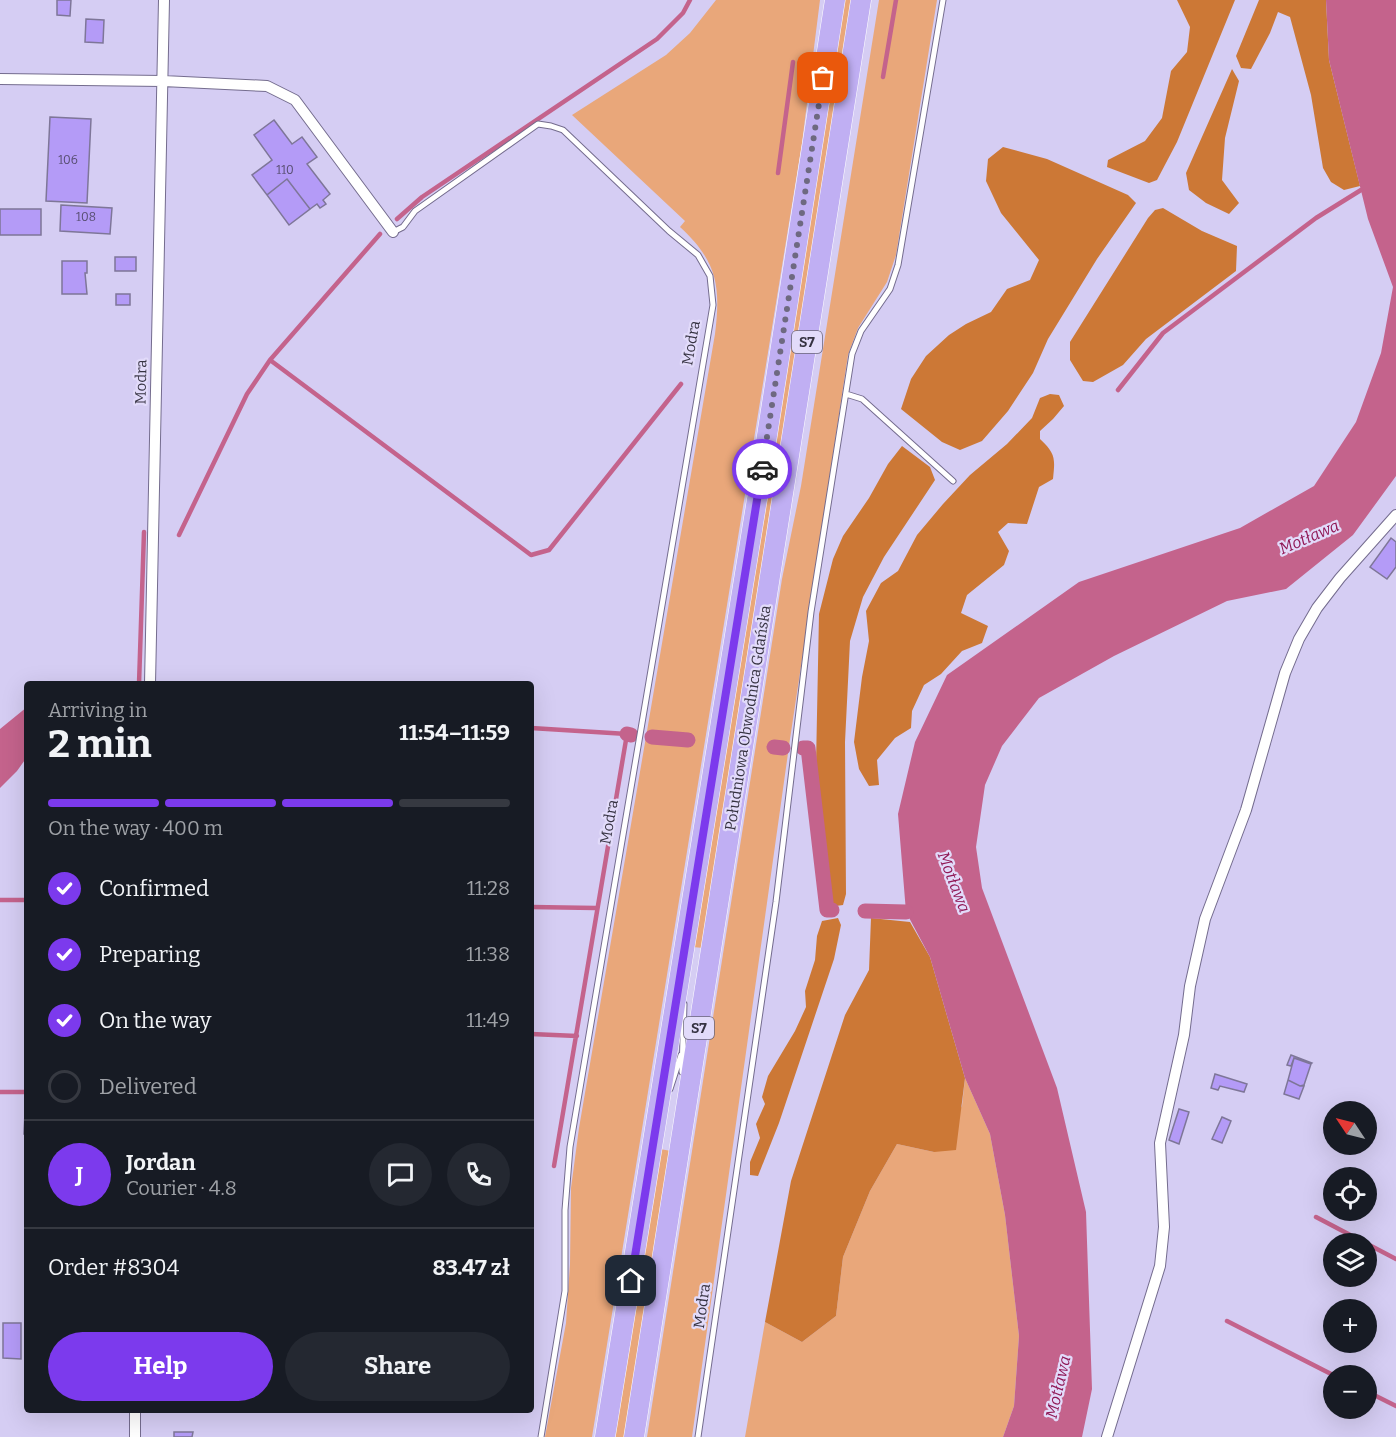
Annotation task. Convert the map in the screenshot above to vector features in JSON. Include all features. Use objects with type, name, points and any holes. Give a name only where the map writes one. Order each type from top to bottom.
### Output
[{"type":"highway","name":"Południowa Obwodnica Gdańska","points":[[605,1437],[835,0]]},
{"type":"highway","name":"Południowa Obwodnica Gdańska","points":[[634,1437],[861,0]]},
{"type":"highway","points":[[851,64],[869,23],[874,0]]},
{"type":"street","name":"Modra","points":[[150,681],[164,0]]},
{"type":"street","points":[[0,79],[163,81],[267,87],[295,100],[393,232]]},
{"type":"street","points":[[1107,1437],[1160,1266],[1164,1227],[1160,1143],[1184,1035],[1190,986],[1205,920],[1246,810],[1285,673],[1299,639],[1317,608],[1340,578],[1396,514]]},
{"type":"street","points":[[135,1413],[135,1437]]},
{"type":"lane","name":"Modra","points":[[698,1437],[776,902],[811,612],[852,354],[861,331],[890,289],[898,265],[943,0]]},
{"type":"lane","name":"Modra","points":[[393,232],[403,227],[415,211],[538,124],[563,130],[669,231],[698,255],[710,276],[713,305],[570,1147],[565,1210],[565,1291],[541,1437]]},
{"type":"lane","points":[[846,394],[862,399],[953,481]]},
{"type":"lane","points":[[684,990],[685,945]]},
{"type":"lane","points":[[696,1004],[711,950]]},
{"type":"lane","points":[[682,1082],[684,1002]]},
{"type":"lane","points":[[670,1091],[690,1025]]},
{"type":"lane","points":[[679,1152],[682,1094]]},
{"type":"lane","points":[[652,1147],[666,1102]]},
{"type":"shaded area","points":[[716,0],[820,0],[802,143],[592,1437],[545,1437],[566,1323],[570,1264],[571,1188],[579,1128],[717,317],[714,275],[702,251],[680,227],[685,221],[572,115],[666,55],[690,33]]},
{"type":"shaded area","points":[[845,0],[853,0],[703,948],[693,947]]},
{"type":"shaded area","points":[[879,0],[937,0],[896,255],[887,282],[858,328],[848,355],[790,739],[692,1437],[647,1437],[782,579],[801,486]]},
{"type":"shaded area","points":[[1177,0],[1235,0],[1177,142],[1157,180],[1149,183],[1107,167],[1108,160],[1145,141],[1162,118],[1171,71],[1187,52],[1190,27]]},
{"type":"shaded area","points":[[1259,0],[1326,0],[1329,60],[1360,186],[1344,190],[1331,182],[1323,168],[1311,95],[1290,17],[1278,12],[1251,69],[1241,68],[1236,56]]},
{"type":"shaded area","points":[[1232,69],[1239,81],[1225,138],[1222,180],[1239,203],[1229,214],[1206,203],[1189,190],[1186,173]]},
{"type":"shaded area","points":[[1003,147],[1047,159],[1128,195],[1136,203],[1097,259],[1048,339],[1033,373],[1008,411],[982,441],[960,450],[942,442],[901,409],[911,379],[926,356],[949,335],[991,312],[1007,289],[1030,280],[1039,260],[1001,213],[986,181],[988,159]]},
{"type":"shaded area","points":[[1163,208],[1202,231],[1237,246],[1236,271],[1146,339],[1123,365],[1093,382],[1083,381],[1070,360],[1070,342],[1148,218],[1155,210]]},
{"type":"shaded area","points":[[1050,394],[1059,395],[1064,406],[1040,431],[1040,439],[1053,457],[1053,479],[1039,487],[1027,524],[1008,523],[998,532],[1009,551],[1004,565],[967,595],[961,613],[988,626],[982,643],[962,651],[941,674],[924,685],[912,711],[911,728],[895,738],[877,760],[879,785],[869,786],[859,769],[854,742],[869,641],[866,611],[881,583],[898,571],[917,535],[943,504],[970,475],[1007,444],[1032,418],[1040,398]]},
{"type":"shaded area","points":[[902,446],[930,467],[935,480],[884,557],[863,597],[850,641],[845,742],[846,894],[843,905],[836,906],[829,901],[827,891],[816,765],[819,614],[833,559],[843,536],[869,498],[888,464]]},
{"type":"shaded area","points":[[838,918],[841,925],[834,959],[779,1123],[758,1176],[750,1175],[750,1162],[760,1138],[756,1124],[765,1104],[762,1097],[768,1076],[795,1031],[806,1007],[805,991],[815,960],[817,936],[822,921]]},
{"type":"shaded area","points":[[871,918],[910,922],[930,957],[965,1078],[956,1150],[934,1152],[897,1144],[870,1191],[843,1257],[836,1316],[802,1342],[765,1322],[791,1181],[845,1015],[869,970]]},
{"type":"shaded area","points":[[965,1078],[990,1134],[1005,1215],[1019,1336],[1014,1406],[1003,1437],[745,1437],[765,1322],[802,1342],[836,1316],[843,1257],[870,1191],[897,1144],[934,1152],[962,1106]]},
{"type":"shaded area","points":[[660,1149],[671,1151],[625,1437],[614,1437]]},
{"type":"water","name":"Motława","points":[[1326,0],[1396,0],[1396,476],[1353,535],[1286,589],[1227,601],[1114,656],[1039,698],[1002,746],[985,785],[976,847],[982,888],[1057,1088],[1086,1212],[1092,1389],[1082,1437],[1003,1437],[1014,1406],[1019,1336],[1005,1215],[990,1134],[965,1078],[930,957],[906,912],[898,814],[915,742],[947,675],[1079,582],[1240,528],[1314,486],[1356,422],[1381,353],[1393,287],[1368,219],[1329,60]]},
{"type":"water","points":[[24,709],[24,761],[0,788],[0,729]]},
{"type":"building","points":[[57,0],[71,0],[70,16],[57,15]]},
{"type":"building","points":[[86,19],[104,20],[103,43],[85,42]]},
{"type":"building","points":[[50,117],[91,119],[87,203],[46,201]]},
{"type":"building","points":[[274,120],[292,144],[302,137],[317,157],[307,164],[330,194],[323,200],[326,204],[320,208],[317,204],[310,209],[287,179],[267,195],[252,175],[272,160],[254,135]]},
{"type":"building","points":[[287,179],[310,209],[289,225],[267,195]]},
{"type":"building","points":[[61,205],[112,208],[110,234],[60,231]]},
{"type":"building","points":[[0,209],[41,209],[41,235],[0,235]]},
{"type":"building","points":[[115,257],[136,257],[136,271],[115,271]]},
{"type":"building","points":[[62,261],[87,261],[87,273],[85,273],[87,294],[62,294]]},
{"type":"building","points":[[116,294],[130,294],[130,305],[116,305]]},
{"type":"building","points":[[1391,538],[1396,542],[1396,567],[1387,579],[1370,567]]},
{"type":"building","points":[[1291,1055],[1312,1063],[1294,1058],[1291,1066],[1287,1065]]},
{"type":"building","points":[[1294,1058],[1311,1064],[1304,1085],[1300,1086],[1288,1080]]},
{"type":"building","points":[[1215,1074],[1247,1084],[1244,1092],[1220,1086],[1218,1090],[1211,1088]]},
{"type":"building","points":[[1288,1080],[1304,1086],[1299,1099],[1284,1094]]},
{"type":"building","points":[[1179,1109],[1189,1112],[1179,1144],[1169,1140]]},
{"type":"building","points":[[1222,1117],[1231,1121],[1222,1143],[1212,1139]]},
{"type":"building","points":[[3,1323],[21,1323],[21,1359],[3,1358]]},
{"type":"building","points":[[174,1432],[193,1432],[192,1437],[174,1437]]},
{"type":"waterway","points":[[397,219],[422,197],[657,39],[683,13],[690,0]]},
{"type":"waterway","points":[[883,77],[896,0]]},
{"type":"waterway","points":[[778,173],[793,62]]},
{"type":"waterway","points":[[1118,390],[1163,333],[1316,218],[1361,190]]},
{"type":"waterway","points":[[179,535],[247,394],[270,360],[380,234]]},
{"type":"waterway","points":[[270,360],[531,555],[549,550],[681,384]]},
{"type":"waterway","points":[[139,681],[144,532]]},
{"type":"waterway","points":[[534,728],[627,734],[554,1166]]},
{"type":"waterway","points":[[627,734],[631,735]]},
{"type":"waterway","points":[[652,737],[688,740]]},
{"type":"waterway","points":[[774,747],[783,748]]},
{"type":"waterway","points":[[803,748],[808,748],[827,910],[832,910]]},
{"type":"waterway","points":[[0,900],[24,900]]},
{"type":"waterway","points":[[534,907],[596,908]]},
{"type":"waterway","points":[[865,911],[906,912]]},
{"type":"waterway","points":[[534,1034],[577,1036]]},
{"type":"waterway","points":[[0,1092],[24,1092]]},
{"type":"waterway","points":[[1316,1217],[1396,1259]]},
{"type":"waterway","points":[[1227,1321],[1323,1370]]},
{"type":"waterway","points":[[1377,1396],[1396,1406]]},
{"type":"way so far","points":[[762,469],[823,78]]},
{"type":"route","points":[[631,1281],[762,469]]}]
